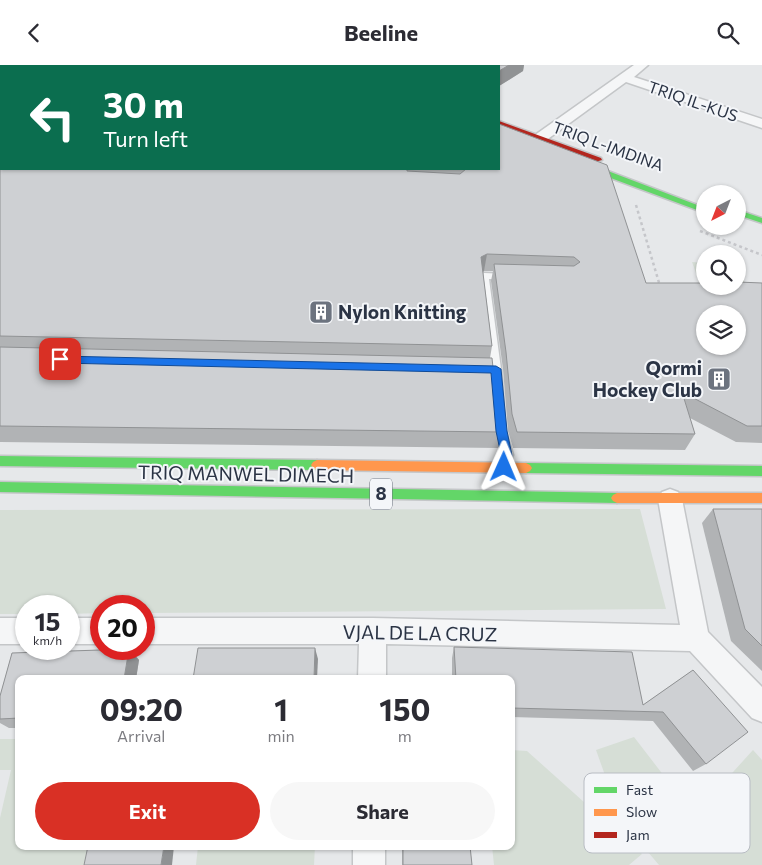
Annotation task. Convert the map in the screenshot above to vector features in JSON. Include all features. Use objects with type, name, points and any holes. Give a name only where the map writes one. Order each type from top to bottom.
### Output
[{"type":"main road","name":"TRIQ L-IMDINA","points":[[500,123],[696,197]]},
{"type":"main road","name":"TRIQ L-IMDINA","points":[[500,133],[696,208]]},
{"type":"main road","points":[[746,215],[762,221]]},
{"type":"main road","points":[[746,226],[762,233]]},
{"type":"main road","name":"TRIQ MANWEL DIMECH","points":[[0,461],[762,471]]},
{"type":"main road","name":"TRIQ MANWEL DIMECH","points":[[0,487],[670,499],[762,498]]},
{"type":"street","points":[[540,138],[642,65]]},
{"type":"street","name":"TRIQ IL-KUS","points":[[623,77],[762,124]]},
{"type":"street","points":[[670,499],[696,638],[762,708]]},
{"type":"street","points":[[0,631],[15,631]]},
{"type":"street","name":"VJAL DE LA CRUZ","points":[[155,631],[373,631],[696,638]]},
{"type":"street","points":[[372,675],[373,631]]},
{"type":"street","points":[[369,850],[369,865]]},
{"type":"lane","points":[[504,467],[507,455],[501,431],[496,369],[484,276],[522,277]]},
{"type":"lane","points":[[466,369],[496,369]]},
{"type":"path","points":[[635,202],[661,290]]},
{"type":"shaded area","points":[[692,262],[696,262],[696,273]]},
{"type":"shaded area","points":[[746,286],[751,300],[705,298],[704,295],[746,295]]},
{"type":"shaded area","points":[[640,509],[666,609],[155,613],[155,595],[90,595],[90,613],[80,614],[80,595],[15,595],[15,614],[0,614],[0,510]]},
{"type":"shaded area","points":[[634,737],[662,773],[604,773],[596,750]]},
{"type":"shaded area","points":[[0,739],[15,739],[15,850],[88,850],[86,865],[0,865],[0,818],[11,770],[0,770]]},
{"type":"shaded area","points":[[515,750],[527,751],[584,802],[584,853],[642,854],[629,865],[494,865],[492,850],[515,850]]},
{"type":"shaded area","points":[[753,750],[762,760],[762,865],[659,865],[649,853],[750,853],[750,773],[732,773]]},
{"type":"shaded area","points":[[198,850],[315,850],[314,865],[196,865]]},
{"type":"building","points":[[500,65],[509,65],[500,70]]},
{"type":"building","name":"Nylon Knitting","points":[[500,124],[607,165],[646,283],[696,283],[696,295],[746,295],[746,282],[762,283],[762,426],[747,426],[682,392],[695,434],[517,432],[512,414],[494,264],[574,266],[580,262],[574,257],[487,254],[481,257],[492,346],[0,336],[0,170],[407,170],[460,174],[465,170],[500,170]]},
{"type":"building","points":[[0,347],[492,358],[501,432],[0,426]]},
{"type":"building","points":[[713,509],[762,509],[762,646],[745,629]]},
{"type":"building","points":[[454,647],[632,652],[643,705],[693,670],[748,732],[706,764],[663,712],[515,708],[515,675],[456,675]]},
{"type":"building","points":[[198,648],[315,648],[314,675],[194,675]]},
{"type":"building","points":[[90,650],[90,660],[127,660],[125,675],[15,675],[15,718],[0,719],[0,696],[12,653],[15,653],[15,660],[80,660],[80,651]]},
{"type":"building","points":[[87,850],[163,850],[161,865],[84,865]]},
{"type":"building","points":[[403,850],[470,850],[472,865],[403,865]]},
{"type":"traffic: fast","points":[[576,162],[696,208]]},
{"type":"traffic: fast","points":[[746,215],[762,221]]},
{"type":"traffic: fast","points":[[0,461],[317,465]]},
{"type":"traffic: fast","points":[[526,468],[762,471]]},
{"type":"traffic: fast","points":[[0,487],[617,498]]},
{"type":"traffic: slow","points":[[317,465],[526,468]]},
{"type":"traffic: slow","points":[[617,498],[762,498]]},
{"type":"traffic: jam","points":[[500,123],[598,160]]},
{"type":"place","name":"Nylon Knitting","points":[[321,312]]},
{"type":"place","name":"Qormi Hockey Club","points":[[719,379]]},
{"type":"route","points":[[60,359],[496,369],[501,431],[507,455],[504,467]]}]
